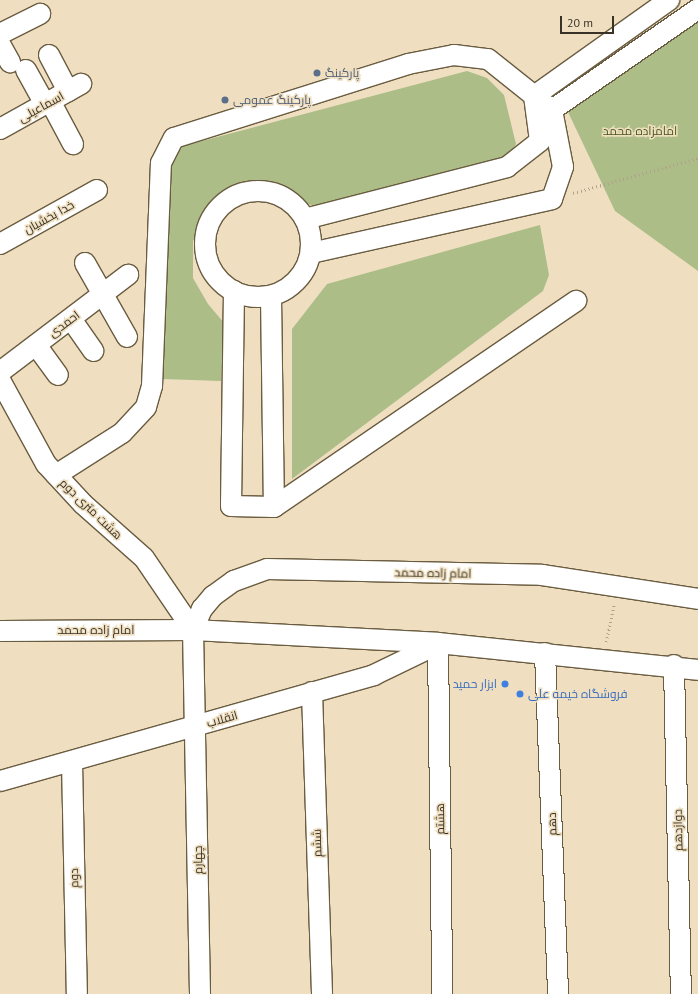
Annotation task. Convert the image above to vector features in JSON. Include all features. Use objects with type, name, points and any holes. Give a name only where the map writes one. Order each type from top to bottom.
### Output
[{"type":"street","points":[[534,96],[669,0]]},
{"type":"street","points":[[552,110],[698,9]]},
{"type":"street","points":[[0,34],[40,14]]},
{"type":"street","points":[[0,44],[47,103],[73,144]]},
{"type":"street","name":"اسماعیلی","points":[[0,130],[75,87],[49,55]]},
{"type":"street","points":[[56,475],[122,433],[146,407],[152,386],[161,163],[174,138],[401,66],[454,55],[488,59],[552,110],[563,167],[552,199],[311,253]]},
{"type":"street","points":[[305,219],[506,167],[540,141],[534,96]]},
{"type":"street","name":"خدا بخشیان","points":[[0,244],[97,190]]},
{"type":"street","points":[[264,191],[281,196],[295,206],[305,219],[311,235],[311,253],[305,270],[294,285],[271,296],[261,298],[234,292],[214,275],[206,258],[204,240],[209,223],[218,208],[231,198],[247,192],[264,191]]},
{"type":"street","points":[[85,263],[101,296],[127,337]]},
{"type":"street","name":"احمدی","points":[[0,372],[128,275]]},
{"type":"street","points":[[234,292],[231,506],[274,507],[576,301]]},
{"type":"street","points":[[271,296],[274,507]]},
{"type":"street","points":[[71,319],[93,351]]},
{"type":"street","points":[[36,345],[58,375]]},
{"type":"street","name":"هشت متری دوم","points":[[0,380],[46,464],[83,504],[144,558],[193,630]]},
{"type":"street","name":"امام زاده محمد","points":[[193,630],[202,609],[213,596],[234,581],[267,569],[542,575],[698,599]]},
{"type":"street","name":"امام زاده محمد","points":[[0,631],[193,630],[438,644],[674,665],[698,670]]},
{"type":"street","name":"چهارم","points":[[193,630],[200,994]]},
{"type":"street","name":"انقلاب","points":[[0,781],[72,762],[374,675],[438,644]]},
{"type":"street","name":"هشتم","points":[[438,644],[442,994]]},
{"type":"street","name":"دهم","points":[[545,653],[558,994]]},
{"type":"street","name":"دوازدهم","points":[[674,665],[681,994]]},
{"type":"street","name":"ششم","points":[[312,692],[322,994]]},
{"type":"street","name":"دوم","points":[[72,762],[77,994]]},
{"type":"path","points":[[552,199],[698,158]]},
{"type":"path","points":[[603,659],[618,586]]},
{"type":"green space","name":"امامزاده محمد","points":[[698,21],[698,271],[615,211],[568,112]]},
{"type":"green space","points":[[467,71],[487,78],[504,95],[516,144],[508,159],[318,208],[265,186],[236,190],[212,211],[193,241],[193,278],[208,304],[225,324],[221,381],[162,379],[171,163],[183,146]]},
{"type":"green space","points":[[540,225],[549,275],[543,291],[292,479],[292,329],[327,284]]},
{"type":"place","name":"پارکینگ","points":[[317,73]]},
{"type":"place","name":"پارکینگ عمومی","points":[[225,100]]},
{"type":"place","name":"ابزار حمید","points":[[505,684]]},
{"type":"place","name":"فروشگاه خیمه علی","points":[[520,694]]}]
